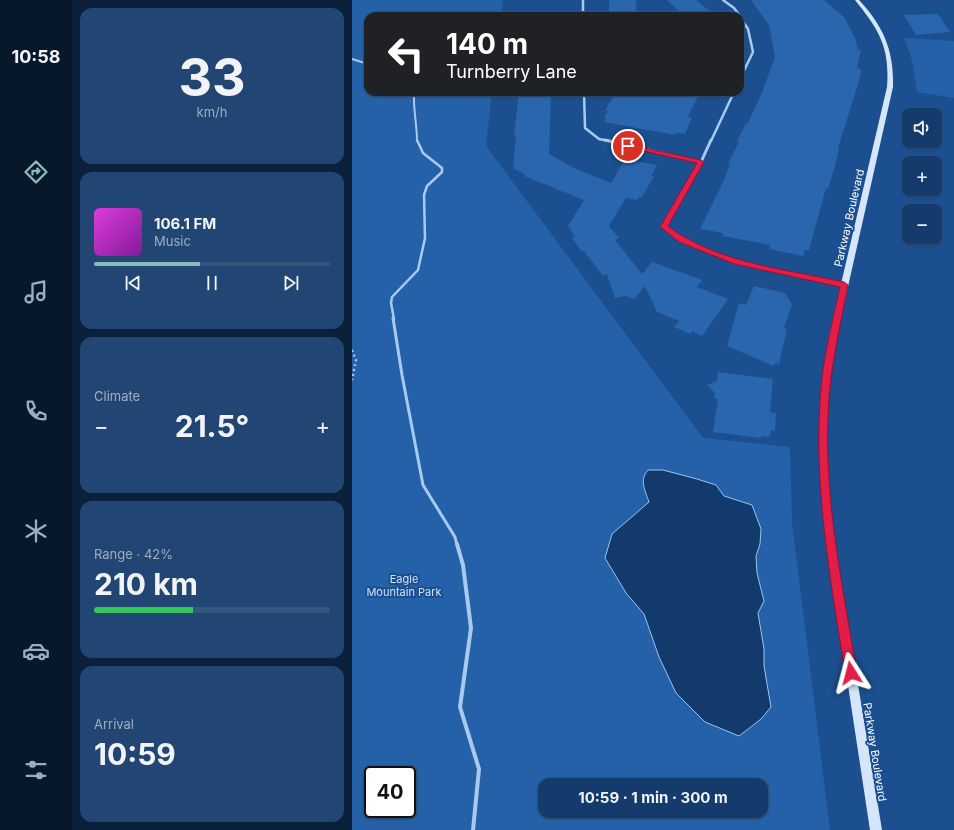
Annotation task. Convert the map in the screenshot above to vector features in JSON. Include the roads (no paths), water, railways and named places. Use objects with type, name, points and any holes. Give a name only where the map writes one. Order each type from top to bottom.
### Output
[{"type":"street","points":[[583,0],[584,12]]},
{"type":"street","points":[[724,0],[737,12]]},
{"type":"street","name":"Parkway Boulevard","points":[[857,0],[874,20],[883,36],[889,54],[892,76],[844,285],[828,364],[824,399],[823,450],[828,527],[876,830]]},
{"type":"street","points":[[744,22],[748,29],[753,52],[744,71]]},
{"type":"street","points":[[584,96],[585,128],[599,139],[701,162]]},
{"type":"street","points":[[732,96],[701,162],[664,227],[682,240],[737,262],[844,285]]},
{"type":"lane","points":[[352,59],[364,63]]},
{"type":"lane","points":[[414,96],[413,106],[417,128],[417,142],[423,153],[442,168],[442,172],[428,186],[424,195],[424,238],[418,270],[392,297],[391,303],[402,375],[423,485],[455,537],[463,565],[471,628],[460,707],[479,768],[473,830]]},
{"type":"park label","name":"Eagle Mountain Park","points":[[404,585]]}]
